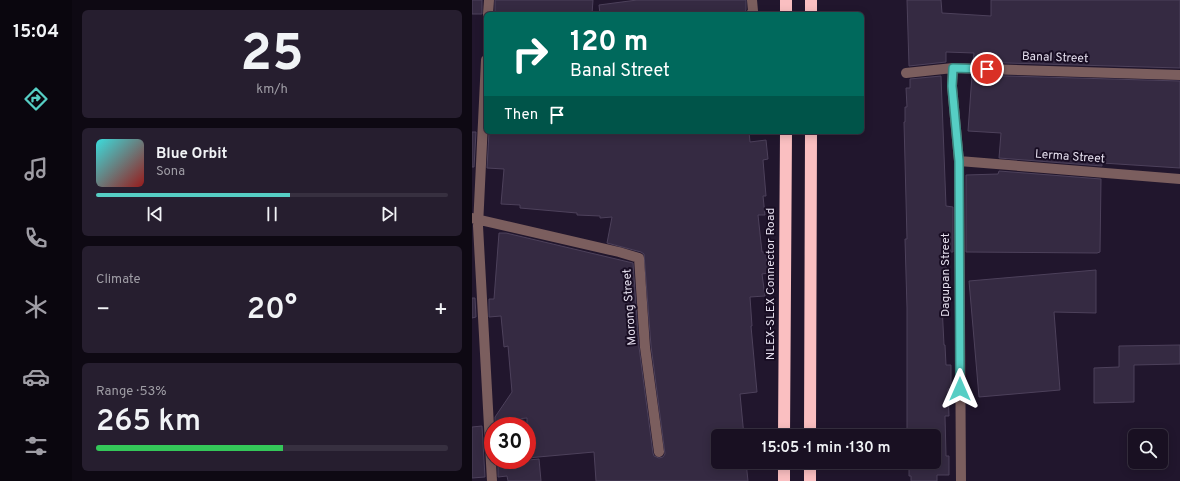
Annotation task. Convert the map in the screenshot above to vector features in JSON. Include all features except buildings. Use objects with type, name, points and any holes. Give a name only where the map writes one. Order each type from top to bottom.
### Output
[{"type":"highway","points":[[786,0],[786,12]]},
{"type":"highway","points":[[811,0],[811,12]]},
{"type":"highway","name":"NLEX-SLEX Connector Road","points":[[784,429],[786,134]]},
{"type":"highway","points":[[810,429],[811,134]]},
{"type":"highway","points":[[784,469],[784,481]]},
{"type":"highway","points":[[810,469],[810,481]]},
{"type":"street","points":[[488,12],[489,0]]},
{"type":"street","points":[[752,0],[752,12]]},
{"type":"street","name":"Banal Street","points":[[906,73],[953,68],[1180,75]]},
{"type":"street","name":"Dagupan Street","points":[[953,68],[952,86],[959,161],[960,481]]},
{"type":"street","points":[[484,89],[475,218],[492,481]]},
{"type":"street","name":"Lerma Street","points":[[959,161],[1180,179]]},
{"type":"street","name":"Morong Street","points":[[475,218],[639,258],[646,347],[659,452]]},
{"type":"route","points":[[960,389],[959,161],[952,86],[953,68],[987,69]]}]
